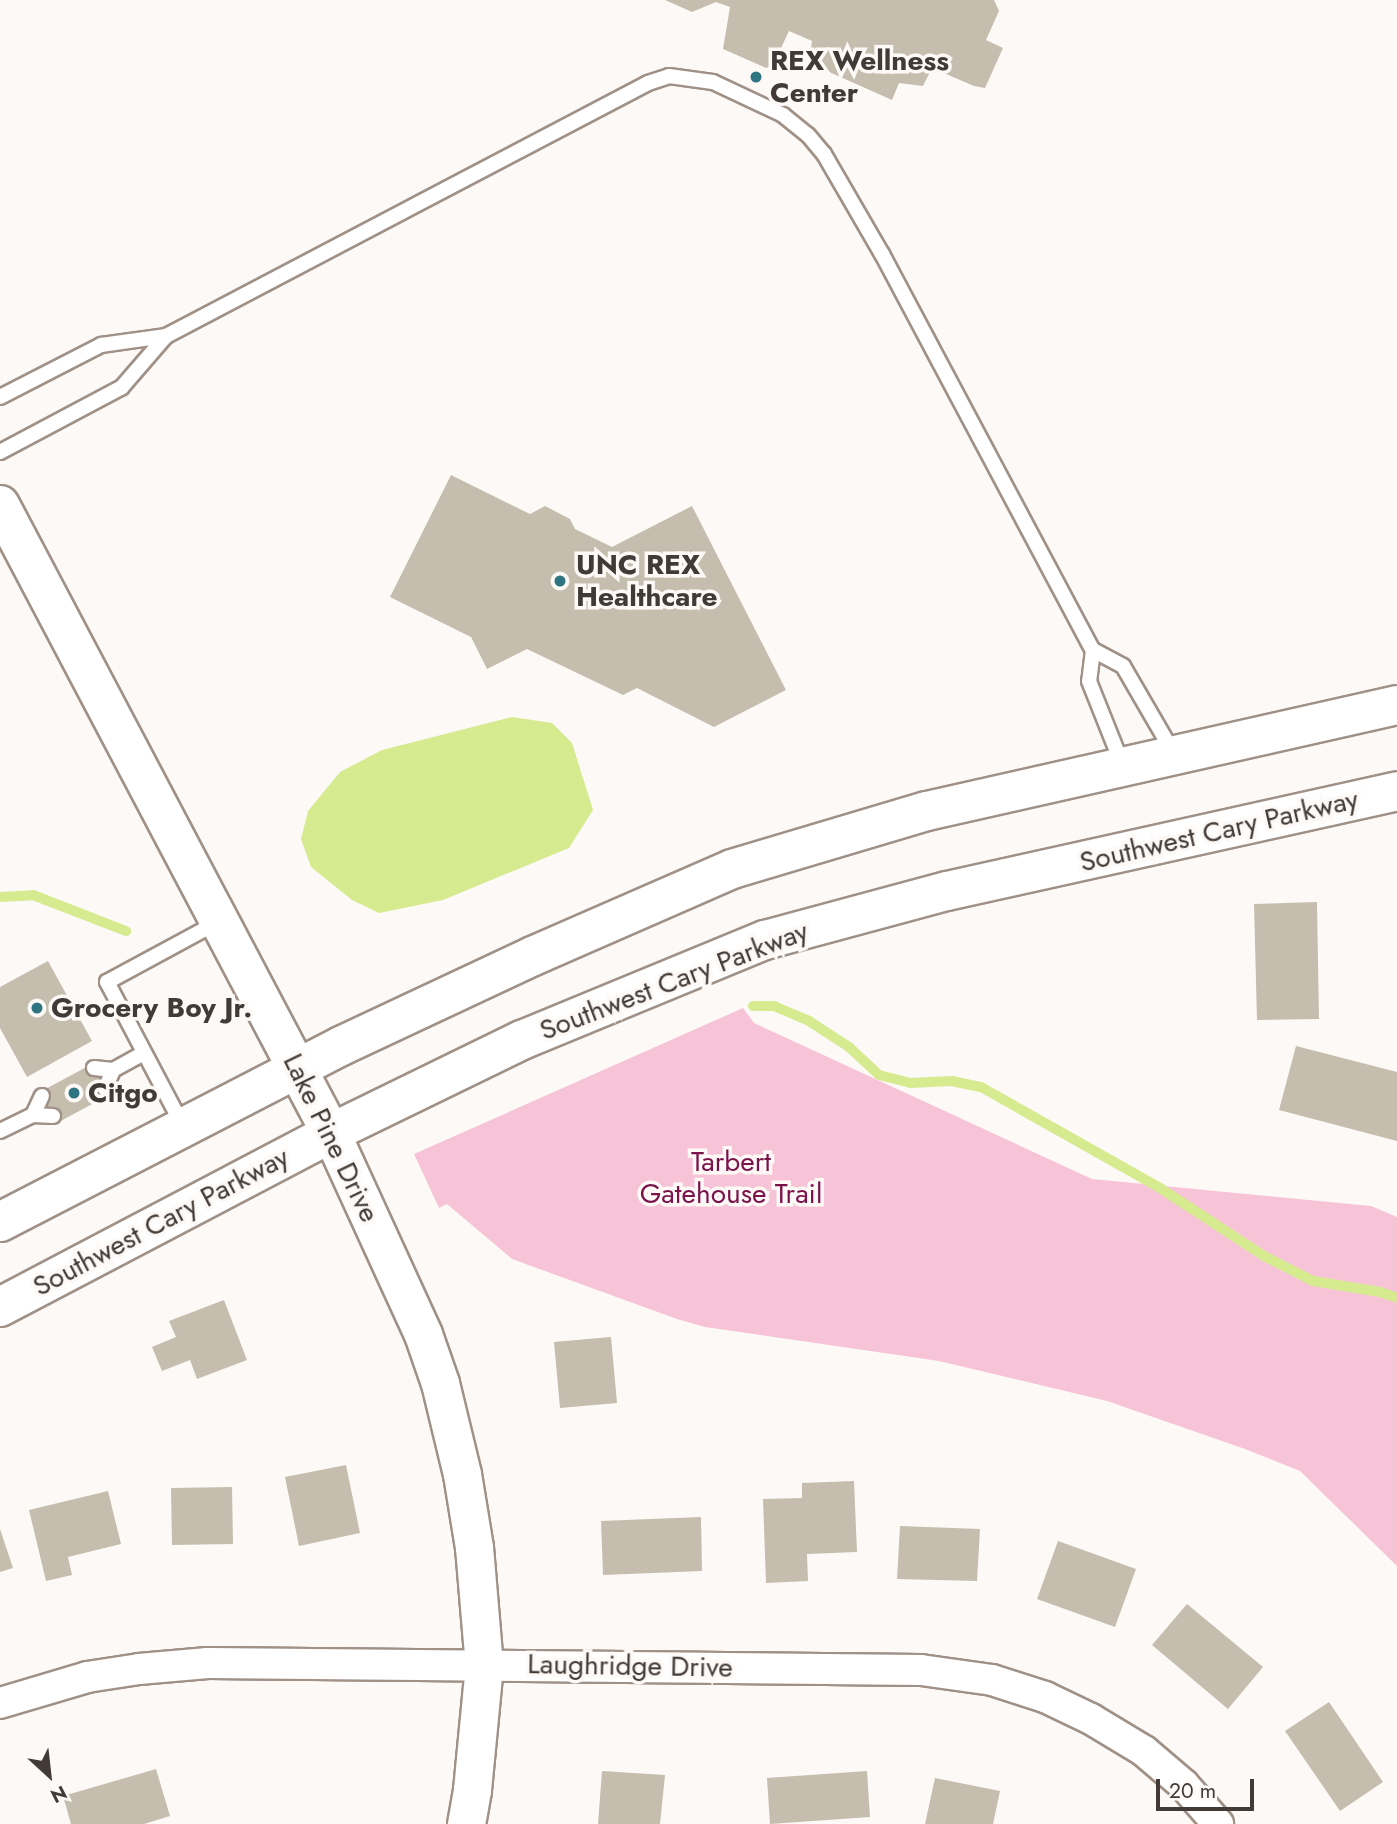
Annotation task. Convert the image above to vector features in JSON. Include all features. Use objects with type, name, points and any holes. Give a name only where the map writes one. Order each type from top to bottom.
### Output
[{"type":"main road","name":"Lake Pine Drive","points":[[0,505],[331,1133]]},
{"type":"main road","points":[[0,1222],[297,1068],[533,956],[732,869],[927,811],[1397,705]]},
{"type":"main road","name":"Southwest Cary Parkway","points":[[0,1307],[331,1133],[522,1040],[765,940],[947,891],[1397,791]]},
{"type":"street","name":"Lake Pine Drive","points":[[331,1133],[423,1334],[440,1383],[462,1475],[474,1547],[484,1665],[472,1790],[466,1824]]},
{"type":"street","name":"Laughridge Drive","points":[[0,1703],[87,1677],[208,1663],[921,1670],[992,1680],[1045,1697],[1091,1719],[1144,1751],[1184,1785],[1218,1824]]},
{"type":"lane","points":[[0,397],[101,345],[166,336],[648,83],[669,76],[713,82],[783,115],[808,135],[839,177],[1093,650],[1124,666],[1175,755]]},
{"type":"lane","points":[[0,452],[122,387],[166,336]]},
{"type":"lane","points":[[1093,650],[1089,681],[1123,767]]},
{"type":"lane","points":[[184,1127],[107,982],[221,921]]},
{"type":"lane","points":[[94,1068],[113,1070],[144,1053]]},
{"type":"lane","points":[[105,1089],[113,1070]]},
{"type":"lane","points":[[33,1115],[43,1096]]},
{"type":"lane","points":[[0,1132],[33,1115],[53,1116]]},
{"type":"green space","name":"Tarbert Gatehouse Trail","points":[[743,1008],[754,1023],[1092,1179],[1371,1206],[1397,1217],[1397,1566],[1300,1471],[1245,1449],[1107,1401],[939,1361],[705,1327],[677,1319],[512,1259],[447,1204],[439,1208],[414,1154]]},
{"type":"shaded area","points":[[512,717],[552,723],[572,743],[593,810],[569,848],[443,900],[379,913],[352,900],[311,867],[301,839],[308,811],[340,772],[382,750]]},
{"type":"building","points":[[665,0],[994,0],[999,11],[986,40],[1003,48],[985,88],[932,68],[923,86],[899,83],[892,100],[809,63],[812,41],[789,31],[773,65],[766,68],[723,49],[730,7],[716,2],[692,12]]},
{"type":"building","name":"UNC REX Healthcare","points":[[451,475],[530,514],[545,506],[570,519],[575,529],[612,547],[692,506],[786,690],[714,727],[637,688],[623,695],[527,649],[487,669],[471,637],[390,597]]},
{"type":"building","points":[[1317,902],[1319,1019],[1257,1020],[1254,904]]},
{"type":"building","name":"Grocery Boy Jr.","points":[[48,961],[92,1041],[27,1077],[0,1028],[0,987]]},
{"type":"building","points":[[1296,1046],[1397,1072],[1397,1141],[1279,1110]]},
{"type":"building","name":"Citgo","points":[[92,1064],[109,1095],[57,1123],[40,1092]]},
{"type":"building","points":[[224,1300],[247,1360],[197,1379],[190,1360],[162,1371],[152,1347],[176,1337],[169,1321]]},
{"type":"building","points":[[611,1337],[617,1403],[560,1408],[554,1342]]},
{"type":"building","points":[[346,1465],[360,1533],[299,1546],[285,1477]]},
{"type":"building","points":[[854,1481],[857,1552],[807,1554],[808,1581],[766,1583],[763,1499],[802,1498],[802,1483]]},
{"type":"building","points":[[232,1487],[233,1544],[172,1545],[171,1488]]},
{"type":"building","points":[[108,1491],[121,1544],[68,1557],[72,1575],[46,1581],[29,1510]]},
{"type":"building","points":[[701,1517],[702,1571],[603,1575],[601,1521]]},
{"type":"building","points":[[900,1526],[980,1529],[977,1581],[897,1579]]},
{"type":"building","points":[[0,1529],[13,1568],[0,1572]]},
{"type":"building","points":[[1058,1541],[1136,1569],[1115,1627],[1037,1599]]},
{"type":"building","points":[[1187,1604],[1263,1667],[1228,1709],[1152,1645]]},
{"type":"building","points":[[1329,1702],[1383,1782],[1340,1811],[1285,1731]]},
{"type":"building","points":[[156,1769],[170,1816],[144,1824],[71,1824],[63,1796]]},
{"type":"building","points":[[602,1771],[665,1775],[660,1824],[598,1824]]},
{"type":"building","points":[[867,1771],[870,1817],[770,1824],[767,1778]]},
{"type":"building","points":[[935,1778],[1000,1791],[993,1824],[925,1824]]},
{"type":"waterway","points":[[0,897],[33,895],[126,931]]},
{"type":"waterway","points":[[753,1006],[774,1006],[809,1021],[849,1047],[879,1075],[910,1083],[952,1081],[981,1087],[1160,1188],[1264,1256],[1313,1281],[1380,1292],[1397,1298]]},
{"type":"place","name":"REX Wellness Center","points":[[756,77]]},
{"type":"place","name":"UNC REX Healthcare","points":[[560,581]]},
{"type":"place","name":"Grocery Boy Jr.","points":[[37,1008]]},
{"type":"place","name":"Citgo","points":[[74,1093]]}]
